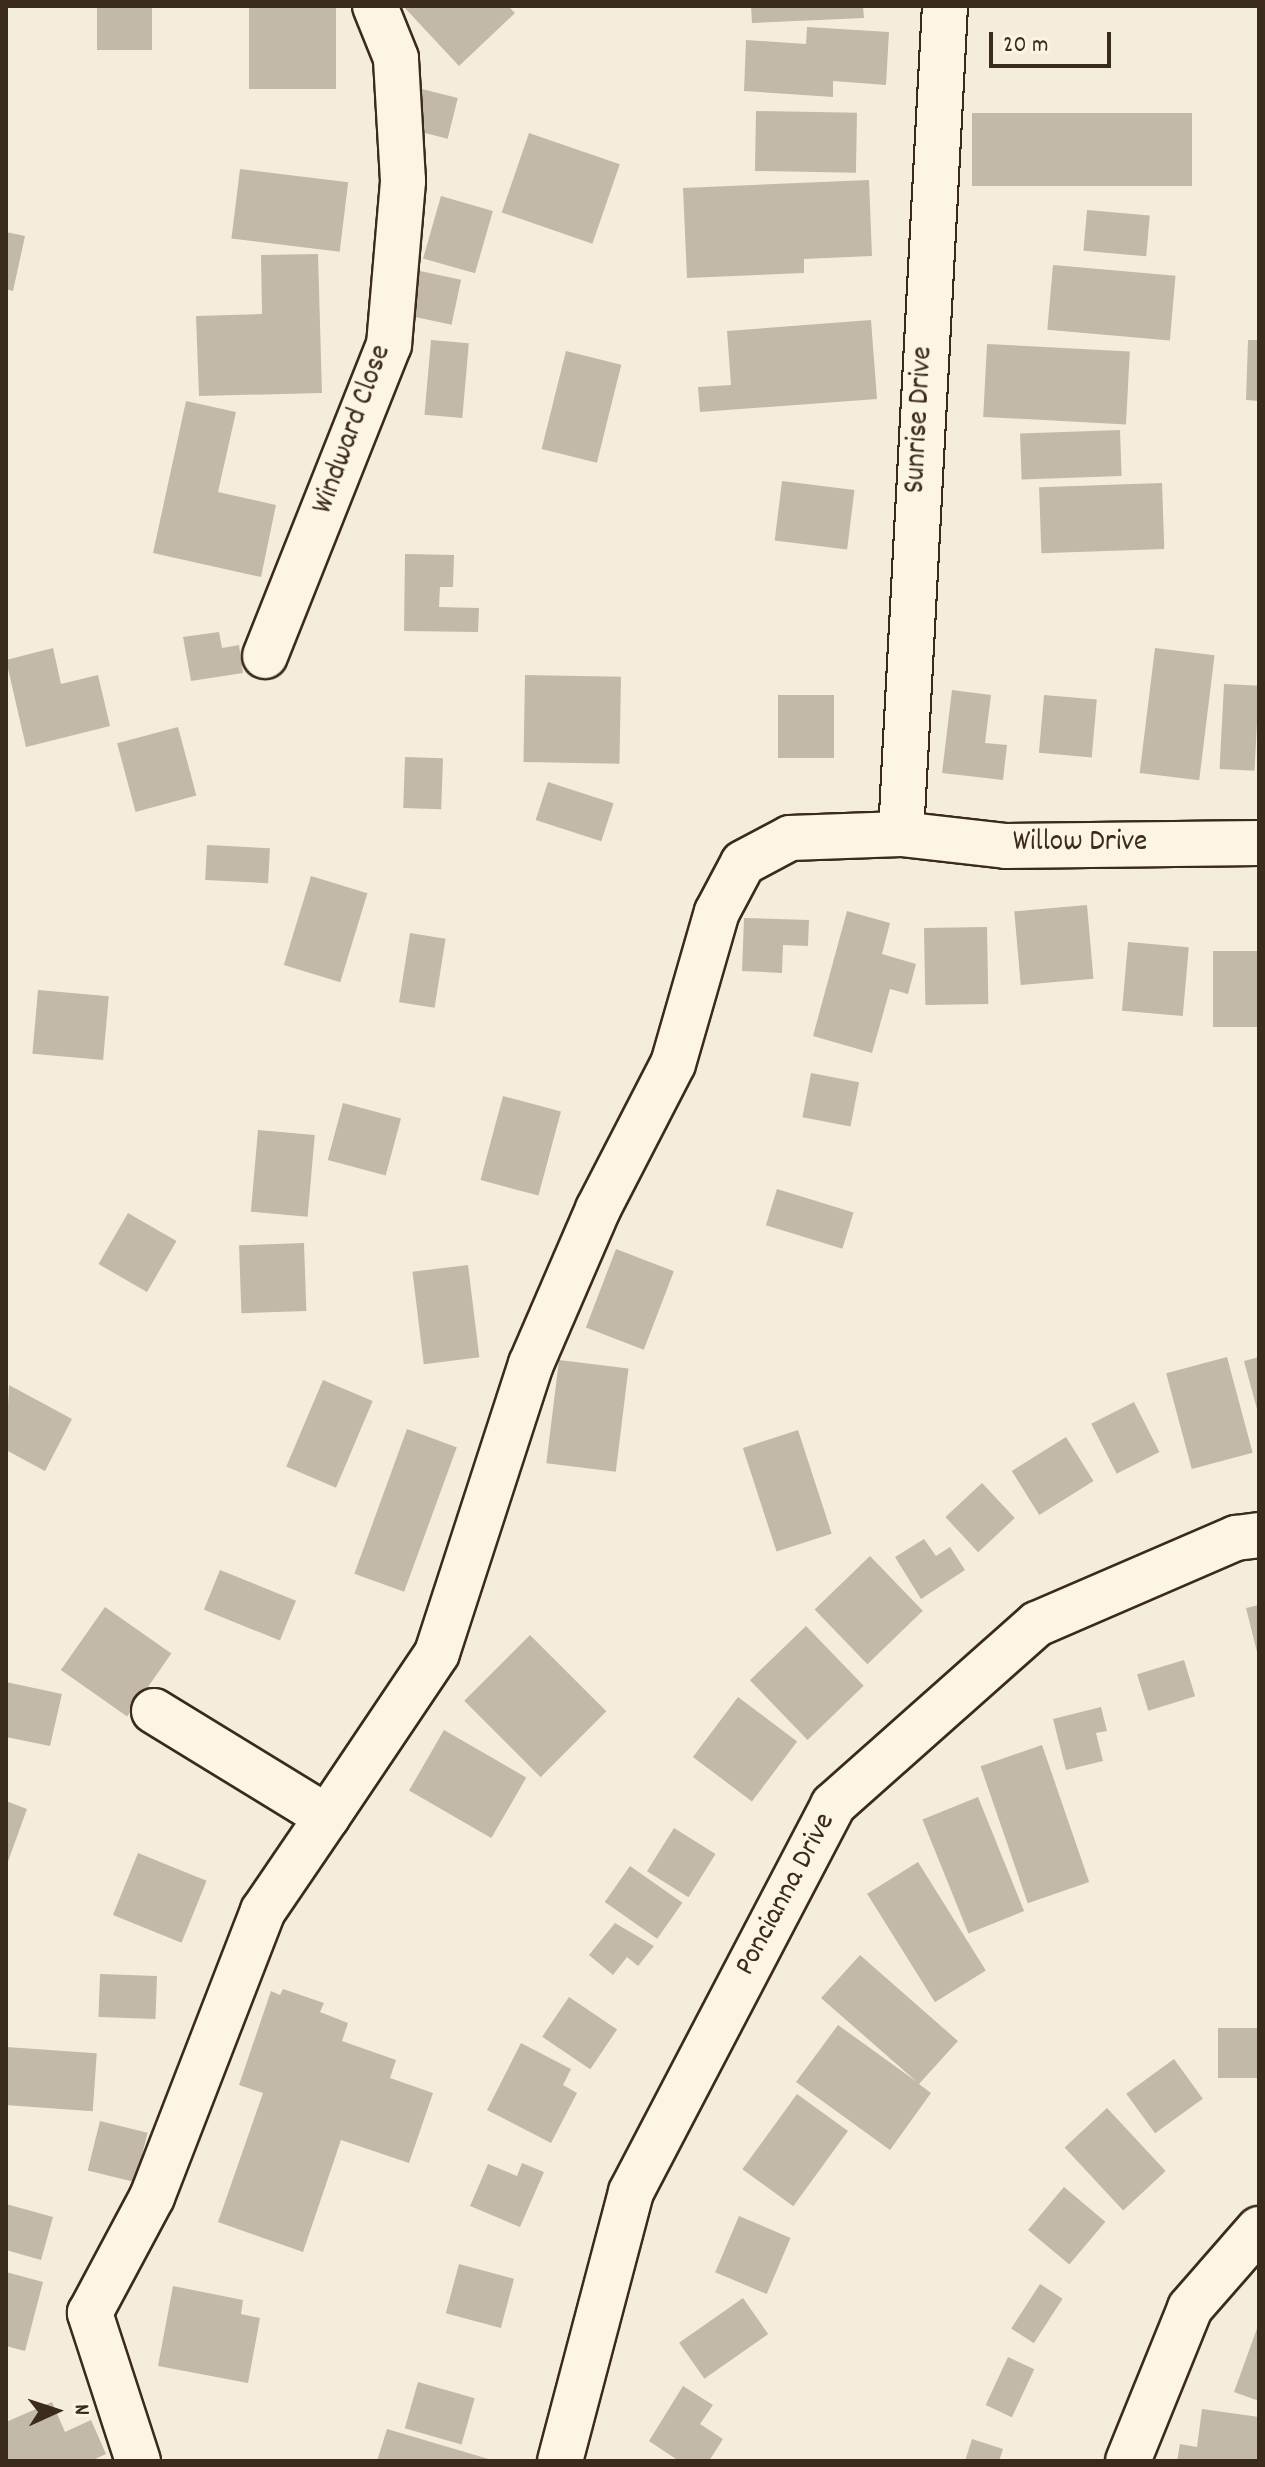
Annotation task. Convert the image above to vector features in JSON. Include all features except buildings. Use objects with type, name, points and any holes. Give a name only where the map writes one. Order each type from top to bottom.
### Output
[{"type":"street","name":"Windward Close","points":[[265,656],[389,345],[403,181],[396,58],[375,6]]},
{"type":"street","name":"Sunrise Drive","points":[[901,834],[945,6]]},
{"type":"street","name":"Willow Drive","points":[[138,2461],[90,2313],[152,2197],[263,1911],[437,1653],[531,1364],[598,1209],[673,1064],[717,912],[743,863],[790,838],[901,834],[1006,846],[1259,843]]},
{"type":"street","name":"Poncianna Drive","points":[[560,2461],[631,2192],[833,1805],[1037,1624],[1236,1538],[1259,1535]]},
{"type":"street","points":[[154,1711],[327,1817]]},
{"type":"street","points":[[1128,2461],[1190,2308],[1259,2229]]}]
